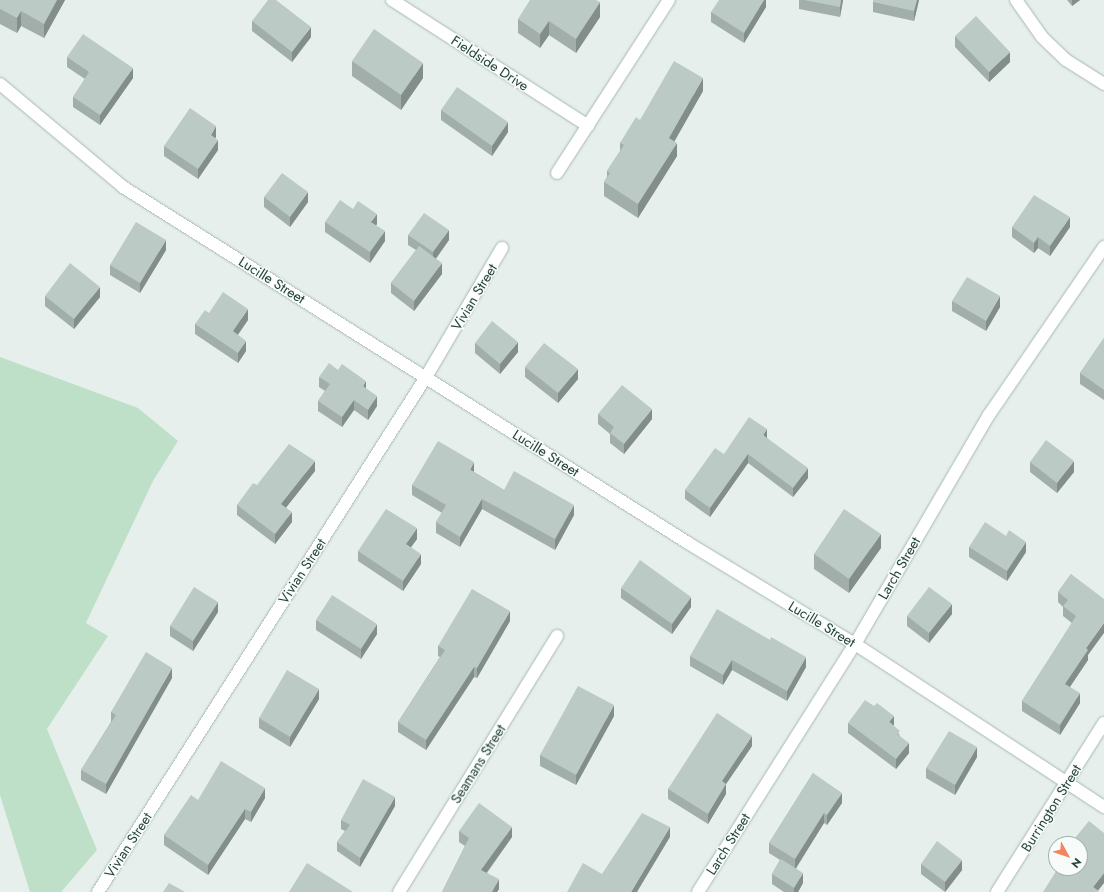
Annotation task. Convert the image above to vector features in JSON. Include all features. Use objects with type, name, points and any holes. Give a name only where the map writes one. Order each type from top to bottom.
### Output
[{"type":"street","name":"Fieldside Drive","points":[[392,0],[588,126]]},
{"type":"street","points":[[557,173],[669,0]]},
{"type":"street","points":[[1016,0],[1042,37],[1066,60],[1104,84]]},
{"type":"street","name":"Lucille Street","points":[[0,84],[123,187],[688,543],[855,644],[1104,807]]},
{"type":"street","name":"Larch Street","points":[[698,892],[855,644],[989,415],[1104,247]]},
{"type":"street","name":"Vivian Street","points":[[98,892],[426,377],[502,248]]},
{"type":"street","name":"Seamans Street","points":[[398,892],[557,636]]},
{"type":"street","name":"Burrington Street","points":[[997,892],[1104,723]]},
{"type":"green space","points":[[0,357],[138,408],[178,441],[153,481],[86,623],[108,636],[47,729],[97,850],[61,892],[30,892],[0,795]]},
{"type":"building","points":[[0,0],[57,0],[44,24],[21,11],[17,18],[0,9]]},
{"type":"building","points":[[268,0],[276,0],[311,27],[292,52],[252,21]]},
{"type":"building","points":[[530,0],[596,0],[600,2],[576,39],[549,21],[540,34],[518,19]]},
{"type":"building","points":[[719,0],[764,0],[744,33],[711,12]]},
{"type":"building","points":[[804,0],[841,0],[840,7]]},
{"type":"building","points":[[873,0],[917,0],[914,11],[873,2]]},
{"type":"building","points":[[976,16],[1010,52],[989,72],[955,36]]},
{"type":"building","points":[[374,29],[423,63],[401,95],[352,61]]},
{"type":"building","points":[[83,34],[133,68],[100,115],[73,97],[89,72],[67,57]]},
{"type":"building","points":[[674,61],[703,78],[669,138],[677,143],[638,204],[604,182],[610,173],[607,171],[624,145],[620,143],[636,117],[640,120]]},
{"type":"building","points":[[457,87],[508,122],[492,146],[441,110]]},
{"type":"building","points":[[190,108],[216,126],[211,135],[218,140],[198,169],[164,146]]},
{"type":"building","points":[[282,173],[308,192],[290,217],[264,197]]},
{"type":"building","points":[[1034,195],[1070,217],[1050,246],[1038,237],[1034,243],[1012,227]]},
{"type":"building","points":[[340,200],[353,209],[358,201],[377,214],[371,222],[385,231],[370,252],[325,222]]},
{"type":"building","points":[[424,213],[449,230],[433,252],[408,235]]},
{"type":"building","points":[[136,222],[166,240],[140,283],[110,265]]},
{"type":"building","points":[[419,246],[442,263],[414,301],[391,283]]},
{"type":"building","points":[[70,263],[100,287],[74,319],[45,296]]},
{"type":"building","points":[[967,277],[1000,296],[986,321],[952,301]]},
{"type":"building","points":[[223,292],[248,309],[233,331],[246,341],[238,353],[195,324],[205,310],[209,313]]},
{"type":"building","points":[[492,321],[518,342],[500,364],[475,343]]},
{"type":"building","points":[[1104,338],[1104,390],[1080,373]]},
{"type":"building","points":[[544,343],[578,369],[558,393],[525,367]]},
{"type":"building","points":[[329,363],[338,370],[342,364],[366,381],[363,386],[377,396],[368,410],[354,400],[342,417],[318,401],[330,384],[319,377]]},
{"type":"building","points":[[622,385],[652,409],[624,444],[610,433],[614,427],[598,414]]},
{"type":"building","points":[[749,417],[767,429],[763,435],[808,468],[793,488],[748,454],[710,508],[685,490],[715,448],[724,454]]},
{"type":"building","points":[[1046,440],[1074,461],[1057,483],[1030,462]]},
{"type":"building","points":[[438,441],[474,462],[470,470],[504,490],[514,471],[574,505],[555,539],[482,499],[460,537],[436,522],[446,505],[412,485]]},
{"type":"building","points":[[289,444],[315,461],[281,504],[292,512],[275,534],[237,505],[253,483],[257,485]]},
{"type":"building","points":[[386,509],[417,528],[406,544],[421,554],[403,581],[358,551]]},
{"type":"building","points":[[844,509],[881,534],[849,579],[814,554]]},
{"type":"building","points":[[985,522],[1006,536],[1009,530],[1026,542],[1007,571],[969,547]]},
{"type":"building","points":[[640,560],[691,597],[672,624],[621,588]]},
{"type":"building","points":[[1071,574],[1104,599],[1104,623],[1086,648],[1088,650],[1065,684],[1080,693],[1060,725],[1022,701],[1076,616],[1063,606],[1068,600],[1058,592]]},
{"type":"building","points":[[194,587],[218,602],[193,641],[170,626]]},
{"type":"building","points":[[929,587],[952,604],[929,633],[907,616]]},
{"type":"building","points":[[472,589],[510,611],[477,668],[474,667],[426,740],[398,722],[445,650],[438,646]]},
{"type":"building","points":[[332,595],[377,624],[361,649],[316,620]]},
{"type":"building","points":[[717,609],[770,640],[771,637],[806,657],[787,691],[732,660],[723,675],[690,656]]},
{"type":"building","points":[[146,652],[172,668],[106,784],[81,770],[116,715],[111,712]]},
{"type":"building","points":[[287,670],[319,689],[290,737],[259,718]]},
{"type":"building","points":[[578,686],[614,705],[576,775],[540,755]]},
{"type":"building","points":[[865,700],[874,706],[877,703],[894,716],[889,722],[900,731],[897,734],[909,743],[896,759],[848,723]]},
{"type":"building","points":[[717,713],[752,736],[722,781],[726,784],[708,814],[668,789]]},
{"type":"building","points":[[949,731],[977,747],[955,785],[926,768]]},
{"type":"building","points":[[221,761],[265,788],[251,812],[245,809],[208,865],[164,835],[191,795],[198,800]]},
{"type":"building","points":[[813,773],[842,793],[827,815],[824,813],[795,859],[769,843]]},
{"type":"building","points":[[363,779],[395,797],[360,858],[337,842],[350,825],[341,820]]},
{"type":"building","points":[[479,803],[512,827],[481,870],[499,879],[492,892],[442,892],[469,838],[459,831]]},
{"type":"building","points":[[642,813],[670,827],[631,892],[567,892],[583,863],[602,874]]},
{"type":"building","points":[[1089,821],[1104,833],[1104,873],[1093,887],[1099,891],[1043,892],[1053,876],[1088,876],[1088,836],[1077,836]]},
{"type":"building","points":[[937,841],[962,860],[945,882],[921,864]]},
{"type":"building","points":[[781,859],[803,873],[794,888],[772,874]]},
{"type":"building","points":[[307,863],[353,892],[289,892]]},
{"type":"building","points":[[169,883],[185,892],[163,892]]}]
